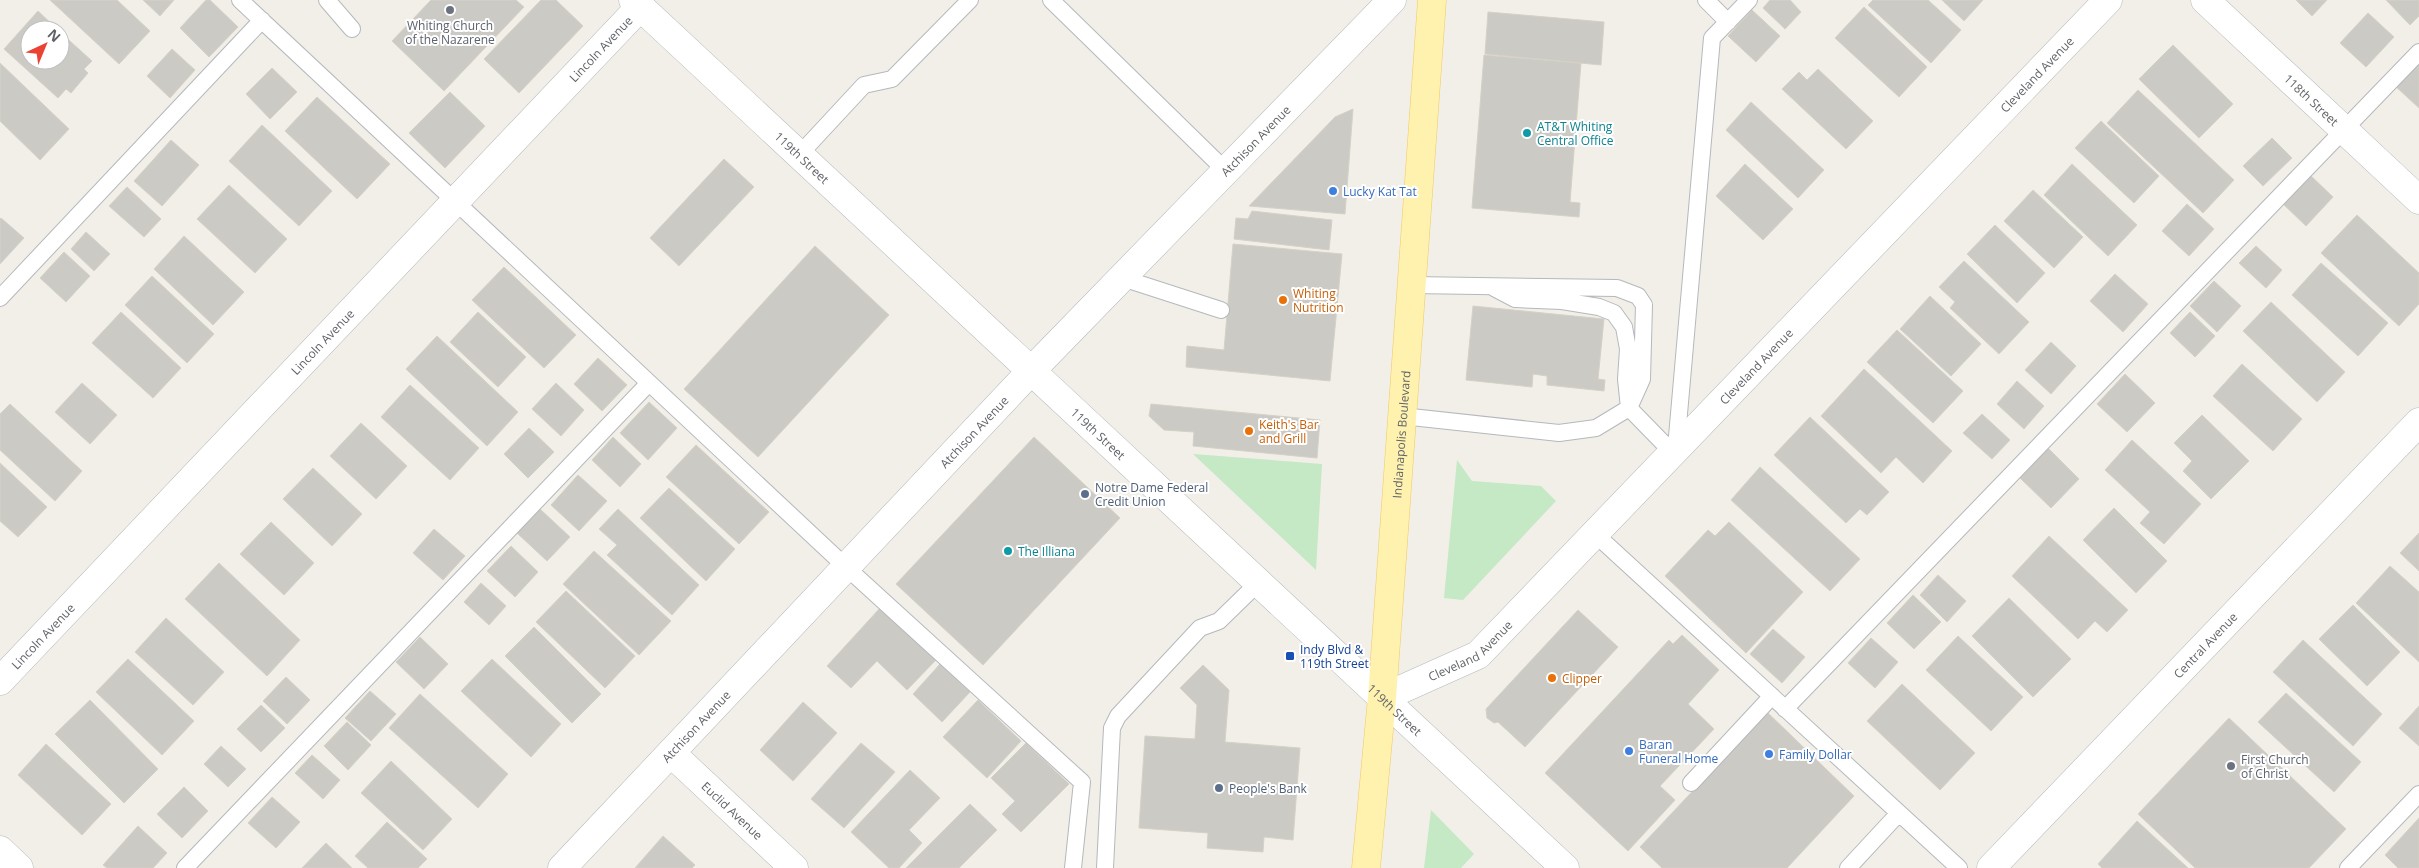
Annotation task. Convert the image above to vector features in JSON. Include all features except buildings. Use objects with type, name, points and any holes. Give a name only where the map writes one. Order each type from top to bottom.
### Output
[{"type":"main road","name":"Indianapolis Boulevard","points":[[1366,868],[1382,698],[1432,0]]},
{"type":"street","name":"Atchison Avenue","points":[[562,868],[1031,371],[1392,0]]},
{"type":"street","name":"Cleveland Avenue","points":[[1382,698],[1478,655],[2108,0]]},
{"type":"street","name":"118th Street","points":[[2205,0],[2419,200]]},
{"type":"street","name":"119th Street","points":[[638,2],[798,155],[1565,868]]},
{"type":"street","name":"Lincoln Avenue","points":[[0,681],[456,201],[638,2]]},
{"type":"street","name":"Central Avenue","points":[[1991,868],[2419,422]]},
{"type":"street","name":"Euclid Avenue","points":[[671,753],[794,868]]},
{"type":"street","points":[[0,850],[19,868]]},
{"type":"lane","points":[[240,0],[846,567],[1082,782],[1074,868]]},
{"type":"lane","points":[[326,0],[352,29]]},
{"type":"lane","points":[[798,155],[864,85],[892,78],[970,0]]},
{"type":"lane","points":[[1051,0],[1226,171]]},
{"type":"lane","points":[[1706,0],[1728,22]]},
{"type":"lane","points":[[1674,450],[1712,38],[1749,0]]},
{"type":"lane","points":[[0,298],[262,20]]},
{"type":"lane","points":[[1785,708],[2419,52]]},
{"type":"lane","points":[[1122,278],[1221,310]]},
{"type":"lane","points":[[1402,416],[1559,433],[1596,428],[1629,408],[1642,379],[1644,305],[1638,296],[1617,288],[1412,285]]},
{"type":"lane","points":[[1490,286],[1515,299],[1562,301],[1599,307],[1614,314],[1624,327],[1628,349],[1626,379],[1629,408],[1674,450]]},
{"type":"lane","points":[[185,868],[649,383]]},
{"type":"lane","points":[[1594,533],[1959,868]]},
{"type":"lane","points":[[1105,868],[1112,728],[1118,716],[1200,628],[1220,621],[1258,583]]},
{"type":"lane","points":[[1691,784],[1772,696]]},
{"type":"lane","points":[[2348,868],[2419,794]]},
{"type":"lane","points":[[1848,868],[1899,813]]},
{"type":"green space","points":[[1193,454],[1322,464],[1316,570]]},
{"type":"green space","points":[[1457,460],[1472,481],[1541,486],[1556,501],[1463,600],[1444,598]]},
{"type":"green space","points":[[1431,810],[1474,854],[1461,868],[1424,868]]},
{"type":"place","name":"Whiting Church of the Nazarene","points":[[450,10]]},
{"type":"place","name":"AT&T Whiting Central Office","points":[[1527,133]]},
{"type":"place","name":"Lucky Kat Tat","points":[[1333,191]]},
{"type":"place","name":"Whiting Nutrition","points":[[1283,300]]},
{"type":"place","name":"Keith's Bar and Grill","points":[[1249,431]]},
{"type":"place","name":"Notre Dame Federal Credit Union","points":[[1085,494]]},
{"type":"place","name":"The Illiana","points":[[1008,551]]},
{"type":"place","name":"Indy Blvd & 119th Street","points":[[1290,656]]},
{"type":"place","name":"Clipper","points":[[1552,678]]},
{"type":"place","name":"Baran Funeral Home","points":[[1629,751]]},
{"type":"place","name":"Family Dollar","points":[[1769,754]]},
{"type":"place","name":"First Church of Christ","points":[[2231,766]]},
{"type":"place","name":"People's Bank","points":[[1219,788]]}]
